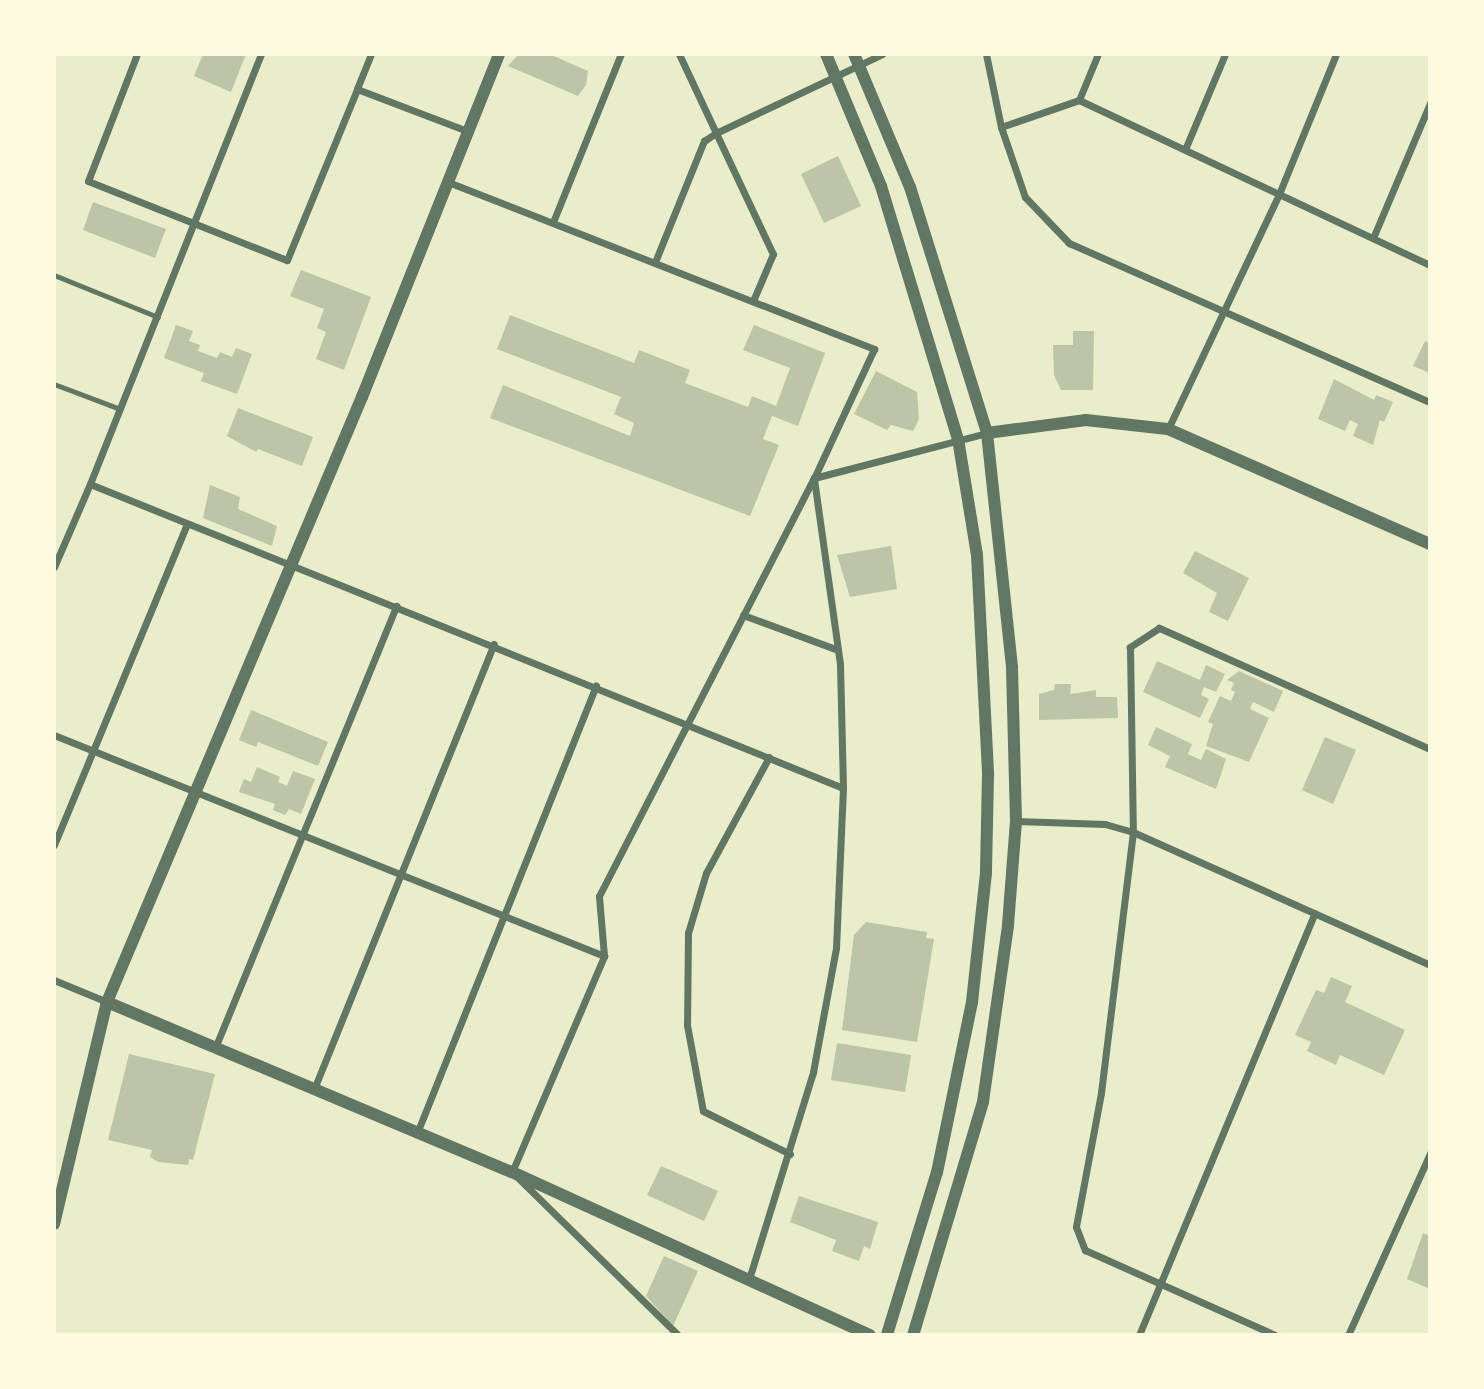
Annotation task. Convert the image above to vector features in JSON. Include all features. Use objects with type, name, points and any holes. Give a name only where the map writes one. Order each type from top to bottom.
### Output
[{"type":"street","points":[[136,54],[88,181],[287,260],[371,54]]},
{"type":"street","points":[[54,567],[158,317],[193,221],[261,54]]},
{"type":"street","points":[[54,1224],[107,1002],[292,565],[499,54]]},
{"type":"street","points":[[553,222],[621,54]]},
{"type":"street","points":[[679,54],[773,254],[752,302]]},
{"type":"street","points":[[826,54],[885,199],[958,439],[977,555],[988,775],[986,873],[972,1002],[937,1172],[887,1335]]},
{"type":"street","points":[[654,261],[704,141],[837,77],[856,60],[882,54]]},
{"type":"street","points":[[986,54],[1001,127],[1026,197],[1069,243],[1430,402]]},
{"type":"street","points":[[1079,100],[1098,54]]},
{"type":"street","points":[[1186,147],[1225,54]]},
{"type":"street","points":[[1168,429],[1279,194],[1336,54]]},
{"type":"street","points":[[856,60],[910,187],[987,433],[1012,668],[1016,821],[1008,926],[983,1102],[913,1335]]},
{"type":"street","points":[[357,89],[467,131]]},
{"type":"street","points":[[1001,127],[1079,100],[1186,147],[1430,265]]},
{"type":"street","points":[[1373,238],[1430,103]]},
{"type":"street","points":[[448,182],[874,349],[814,478],[599,896],[604,956],[513,1172]]},
{"type":"street","points":[[814,478],[958,439],[1086,420],[1168,429],[1430,544]]},
{"type":"street","points":[[749,1279],[790,1154],[813,1072],[836,948],[843,788],[838,650],[814,478]]},
{"type":"street","points":[[90,484],[494,644],[843,788]]},
{"type":"street","points":[[54,845],[187,524]]},
{"type":"street","points":[[215,1048],[396,606]]},
{"type":"street","points":[[743,615],[838,650]]},
{"type":"street","points":[[1275,1335],[1084,1250],[1076,1227],[1101,1093],[1133,832],[1130,647],[1159,628],[1430,749]]},
{"type":"street","points":[[314,1089],[403,875],[494,644]]},
{"type":"street","points":[[417,1133],[596,686]]},
{"type":"street","points":[[54,735],[604,956]]},
{"type":"street","points":[[769,757],[706,873],[698,897],[688,933],[687,1026],[703,1111],[790,1154]]},
{"type":"street","points":[[1016,821],[1105,824],[1133,832],[1430,965]]},
{"type":"street","points":[[1139,1335],[1315,913]]},
{"type":"street","points":[[54,980],[513,1172],[870,1335]]},
{"type":"street","points":[[1348,1335],[1430,1153]]},
{"type":"street","points":[[513,1172],[678,1335]]},
{"type":"lane","points":[[54,275],[158,317]]},
{"type":"lane","points":[[54,384],[120,410]]},
{"type":"building","points":[[203,54],[246,54],[231,92],[194,76]]},
{"type":"building","points":[[519,54],[549,54],[588,71],[586,85],[578,96],[508,66]]},
{"type":"building","points":[[838,156],[861,206],[824,223],[801,174]]},
{"type":"building","points":[[93,202],[166,229],[155,258],[83,230]]},
{"type":"building","points":[[301,270],[371,297],[344,370],[316,359],[326,332],[317,328],[324,309],[290,296]]},
{"type":"building","points":[[510,315],[634,363],[639,350],[690,370],[685,383],[748,407],[752,396],[776,406],[790,368],[743,350],[754,325],[825,353],[798,426],[772,416],[763,439],[779,445],[750,516],[490,418],[503,385],[630,436],[634,423],[614,414],[621,397],[497,349]]},
{"type":"building","points":[[176,325],[193,331],[189,341],[200,345],[198,351],[217,358],[220,352],[232,357],[236,348],[252,354],[237,394],[201,381],[204,373],[164,358]]},
{"type":"building","points":[[1073,331],[1094,331],[1093,390],[1061,390],[1054,375],[1053,345],[1073,345]]},
{"type":"building","points":[[1425,341],[1430,343],[1430,373],[1413,366]]},
{"type":"building","points":[[876,371],[917,392],[919,419],[913,431],[891,425],[887,430],[854,414]]},
{"type":"building","points":[[1334,379],[1374,400],[1376,395],[1393,402],[1384,422],[1380,420],[1373,445],[1353,436],[1358,424],[1350,420],[1345,431],[1318,419]]},
{"type":"building","points":[[238,408],[313,437],[302,466],[258,449],[256,452],[227,436]]},
{"type":"building","points":[[210,485],[240,497],[238,509],[277,526],[272,546],[203,518]]},
{"type":"building","points":[[891,546],[897,589],[850,597],[837,555]]},
{"type":"building","points":[[1195,551],[1249,578],[1228,621],[1209,612],[1217,593],[1183,573]]},
{"type":"building","points":[[1157,661],[1200,680],[1206,665],[1225,674],[1216,692],[1204,687],[1201,695],[1209,699],[1200,718],[1143,692]]},
{"type":"building","points":[[1239,671],[1283,691],[1274,712],[1253,702],[1250,709],[1269,718],[1249,762],[1206,746],[1213,724],[1208,722],[1220,696],[1231,701],[1235,692],[1231,690],[1234,683],[1227,680]]},
{"type":"building","points":[[1055,684],[1071,684],[1070,694],[1096,690],[1096,697],[1117,697],[1118,718],[1039,720],[1039,694],[1054,690]]},
{"type":"building","points":[[251,710],[328,742],[318,766],[258,742],[256,747],[239,740]]},
{"type":"building","points":[[1156,727],[1192,744],[1188,754],[1201,760],[1206,749],[1226,759],[1216,789],[1165,767],[1170,756],[1148,745]]},
{"type":"building","points":[[1325,737],[1356,750],[1333,804],[1302,790]]},
{"type":"building","points":[[257,767],[280,777],[278,782],[287,786],[293,771],[315,779],[301,814],[289,809],[285,815],[273,810],[275,804],[239,792],[244,779],[251,782]]},
{"type":"building","points":[[866,922],[927,932],[926,938],[934,939],[917,1042],[842,1030],[854,935]]},
{"type":"building","points":[[1331,977],[1352,986],[1345,1002],[1405,1030],[1384,1075],[1340,1055],[1336,1065],[1307,1051],[1311,1042],[1295,1035],[1316,990],[1324,993]]},
{"type":"building","points":[[837,1043],[911,1055],[905,1092],[831,1080]]},
{"type":"building","points":[[129,1054],[215,1074],[193,1160],[189,1159],[188,1165],[158,1162],[150,1157],[152,1150],[108,1140]]},
{"type":"building","points":[[661,1166],[718,1191],[704,1221],[647,1195]]},
{"type":"building","points":[[799,1196],[878,1222],[870,1249],[864,1246],[859,1261],[832,1251],[836,1240],[790,1222]]},
{"type":"building","points":[[1423,1233],[1430,1236],[1430,1289],[1407,1279]]},
{"type":"building","points":[[664,1256],[698,1271],[673,1326],[646,1296]]}]
